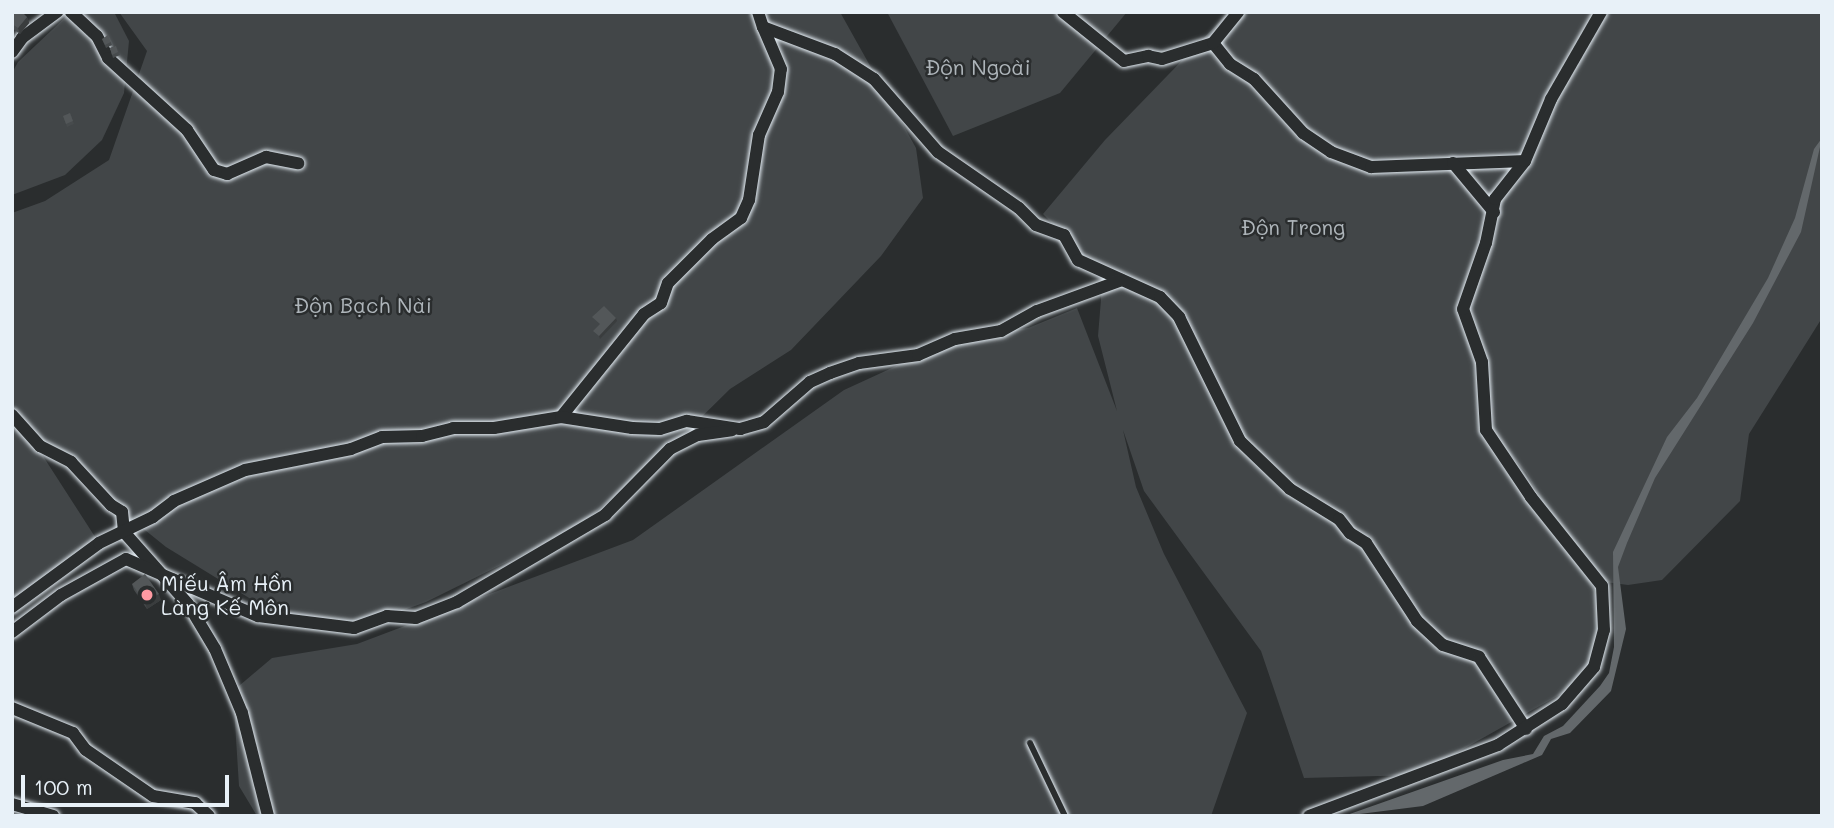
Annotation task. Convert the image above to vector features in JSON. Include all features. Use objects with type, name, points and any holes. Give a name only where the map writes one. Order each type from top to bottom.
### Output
[{"type":"street","points":[[12,52],[22,38],[57,12]]},
{"type":"street","points":[[71,12],[97,36],[108,58],[187,130],[214,170],[227,174],[265,156],[298,163]]},
{"type":"street","points":[[561,417],[644,314],[661,303],[668,283],[712,239],[741,218],[749,200],[759,135],[778,92],[781,69],[758,12]]},
{"type":"street","points":[[1063,12],[1124,61],[1148,56],[1162,59],[1213,43],[1238,12]]},
{"type":"street","points":[[1309,816],[1437,771],[1526,729],[1582,686],[1594,667],[1604,630],[1605,597],[1486,430],[1482,362],[1463,309],[1495,199],[1525,161],[1551,99],[1601,12]]},
{"type":"street","points":[[763,27],[854,64],[904,110],[938,152],[1019,208],[1036,225],[1064,235],[1078,260],[1160,297],[1179,317],[1240,441],[1290,489],[1339,519],[1350,533],[1366,543],[1417,621],[1443,645],[1479,657],[1526,729]]},
{"type":"street","points":[[1213,43],[1230,64],[1254,79],[1303,133],[1331,152],[1371,166],[1525,161]]},
{"type":"street","points":[[1453,163],[1493,212]]},
{"type":"street","points":[[12,632],[61,595],[126,559],[183,581],[258,617],[354,628],[387,616],[416,618],[457,602],[605,515],[670,449],[698,435],[740,429],[764,422],[810,382],[830,373],[859,363],[918,355],[955,339],[1001,331],[1037,311],[1122,281]]},
{"type":"street","points":[[12,415],[40,446],[71,462],[111,506],[122,512],[124,532],[157,573],[181,594],[215,649],[242,713],[268,816]]},
{"type":"street","points":[[12,607],[71,562],[174,500],[254,468],[351,449],[382,437],[422,436],[453,428],[494,428],[561,417],[632,428],[660,429],[687,421],[740,429]]},
{"type":"street","points":[[12,708],[74,733],[86,750],[153,796],[195,803],[209,816]]},
{"type":"street","points":[[12,804],[53,816]]},
{"type":"lane","points":[[1030,743],[1065,816]]},
{"type":"green space","points":[[71,12],[114,12],[129,41],[124,93],[102,140],[65,175],[12,195],[12,73],[18,62]]},
{"type":"green space","name":"Độn Bạch Nài","points":[[119,12],[840,12],[916,148],[923,198],[881,256],[791,350],[730,389],[659,459],[576,528],[426,602],[354,628],[293,625],[166,547],[32,439],[99,543],[12,610],[12,213],[45,201],[109,160],[147,51]]},
{"type":"green space","name":"Độn Ngoài","points":[[887,12],[1127,12],[1060,93],[953,136]]},
{"type":"green space","name":"Độn Trong","points":[[1229,12],[1822,12],[1822,318],[1749,434],[1740,501],[1662,580],[1628,585],[1590,580],[1600,605],[1599,625],[1589,662],[1577,685],[1417,775],[1304,778],[1261,651],[1144,491],[1123,430],[1136,487],[1164,554],[1247,713],[1211,816],[257,816],[239,786],[233,691],[272,658],[357,644],[633,540],[844,390],[955,339],[1028,328],[1077,308],[1117,411],[1098,336],[1103,275],[1043,214],[1105,140]],"holes":[[[1497,439],[1526,473],[1584,573],[1498,461]]]},
{"type":"shaded area","points":[[1822,138],[1801,232],[1753,323],[1655,478],[1627,543],[1618,567],[1626,629],[1611,691],[1570,733],[1551,739],[1542,755],[1423,806],[1344,816],[1503,760],[1533,754],[1544,736],[1563,726],[1600,686],[1609,673],[1614,647],[1613,552],[1667,437],[1697,398],[1768,278],[1795,218],[1814,149]]},
{"type":"building","points":[[12,12],[22,12],[27,17],[18,28],[12,24]]},
{"type":"building","points":[[108,35],[111,42],[105,45],[102,39]]},
{"type":"building","points":[[116,46],[118,52],[112,55],[110,48]]},
{"type":"building","points":[[70,113],[73,121],[66,124],[63,116]]},
{"type":"building","points":[[604,306],[616,318],[599,336],[593,331],[600,324],[592,317]]},
{"type":"building","name":"Miếu Âm Hồn Làng Kế Môn","points":[[145,574],[159,594],[145,603],[132,584]]},
{"type":"place","name":"Miếu Âm Hồn Làng Kế Môn","points":[[147,595]]}]
